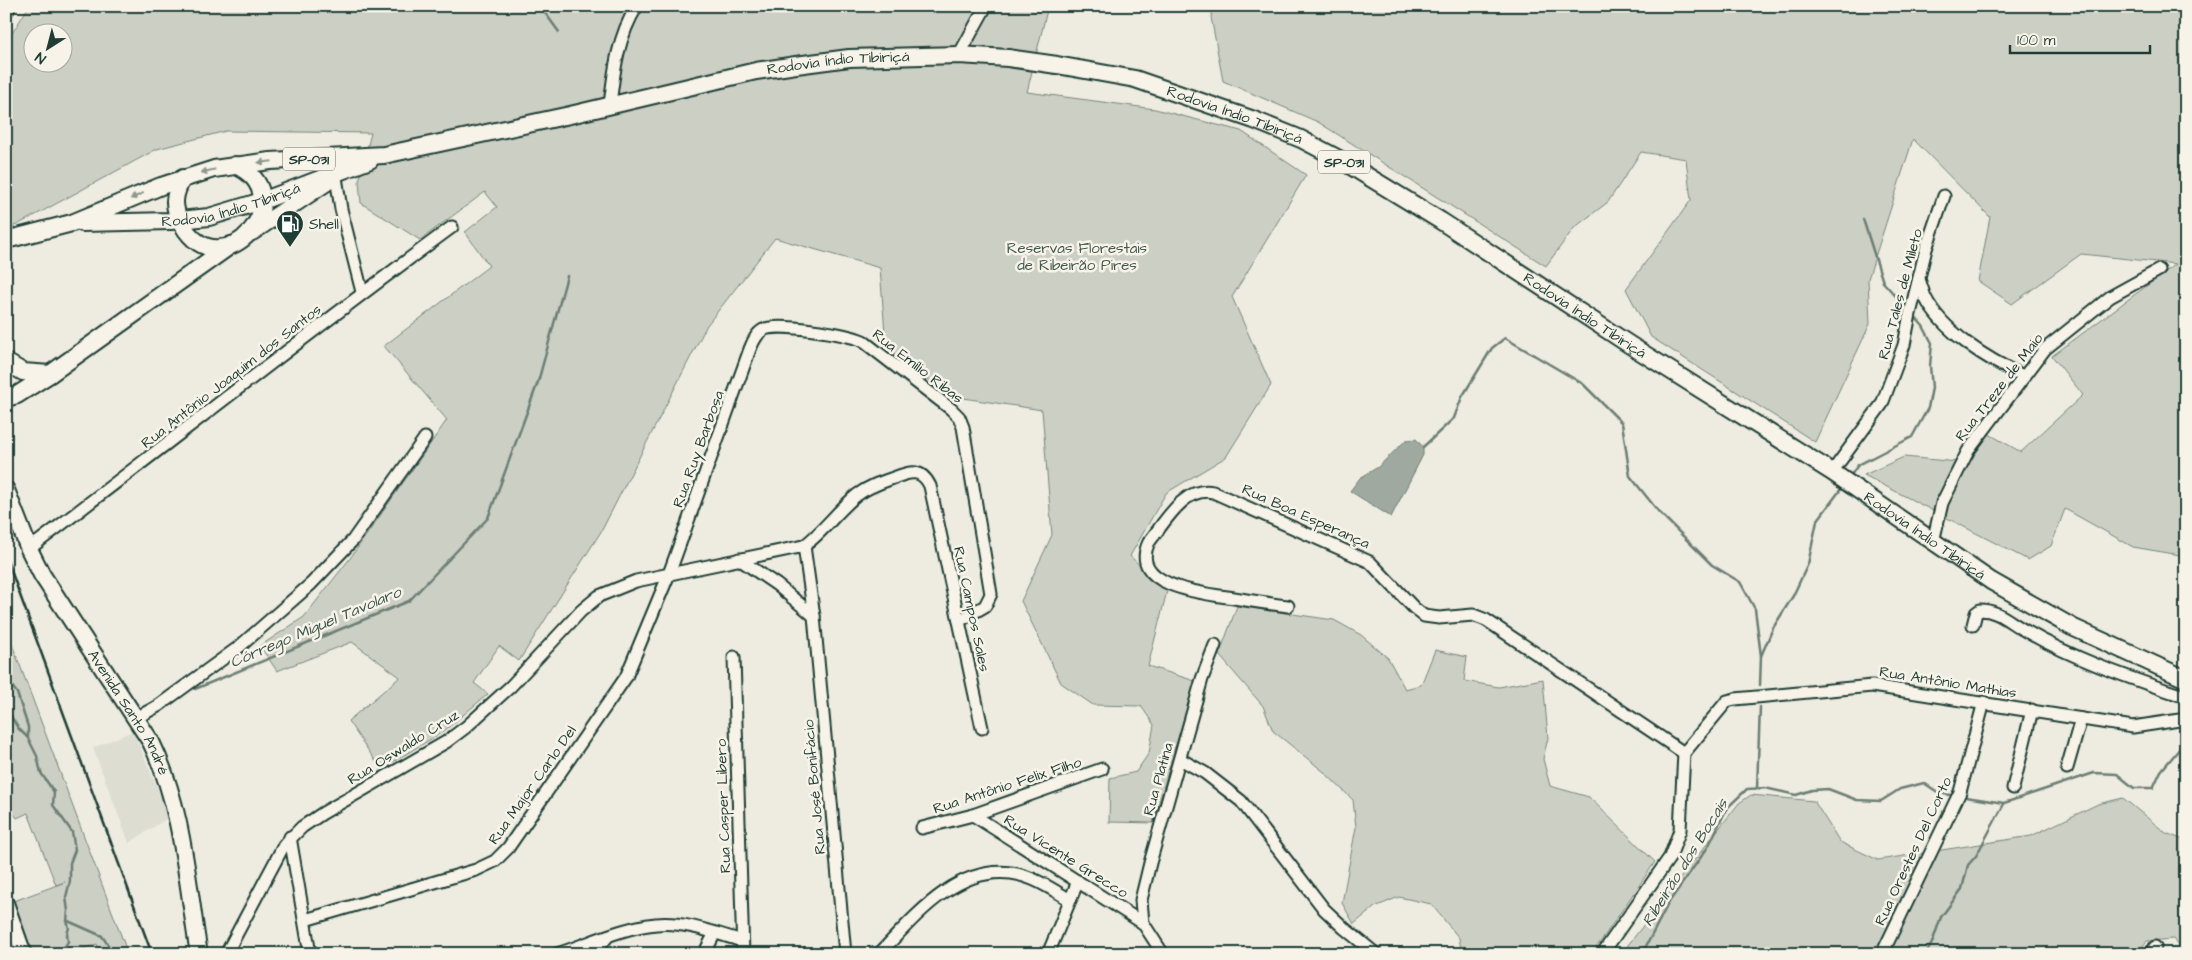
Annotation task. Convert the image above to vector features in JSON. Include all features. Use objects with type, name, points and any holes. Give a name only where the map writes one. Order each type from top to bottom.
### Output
[{"type":"highway","name":"Rodovia Índio Tibiriçá","points":[[6,240],[72,223],[182,178],[235,165],[384,155],[756,71],[796,64],[850,58],[959,55],[1027,60],[1135,79],[1212,104],[1301,139],[1341,160],[1441,221],[1630,345],[1832,472],[1991,581],[2072,627],[2186,680]]},
{"type":"highway","name":"Rodovia Índio Tibiriçá","points":[[72,223],[180,221],[209,217],[262,201],[328,174],[384,155]]},
{"type":"highway","points":[[235,165],[244,169],[256,180],[262,201],[260,213],[248,234]]},
{"type":"highway","points":[[6,398],[18,395],[50,374],[231,245],[353,167]]},
{"type":"highway","points":[[182,178],[176,191],[174,203],[180,221],[192,239],[194,263],[186,278]]},
{"type":"highway","points":[[241,208],[252,196],[256,180]]},
{"type":"highway","points":[[174,203],[185,212],[209,217]]},
{"type":"highway","points":[[154,222],[172,226],[211,248],[231,245]]},
{"type":"highway","points":[[6,362],[23,372],[50,374]]},
{"type":"highway","name":"Avenida Santo André","points":[[6,490],[28,549],[57,601],[136,718],[164,768],[172,793],[199,954]]},
{"type":"main road","points":[[6,903],[24,954]]},
{"type":"street","points":[[610,105],[616,55],[630,18],[637,6]]},
{"type":"street","points":[[959,55],[986,6]]},
{"type":"street","points":[[330,181],[332,192],[341,209],[362,292]]},
{"type":"street","name":"Rua Tales de Mileto","points":[[1832,472],[1882,404],[1904,345],[1926,249],[1944,196]]},
{"type":"street","name":"Rua Antônio Joaquim dos Santos","points":[[28,549],[198,421],[362,292],[452,227]]},
{"type":"street","name":"Rua Treze de Maio","points":[[1933,542],[1942,503],[1968,451],[2045,349],[2070,327],[2110,297],[2159,270]]},
{"type":"street","points":[[1919,279],[1925,297],[1948,326],[1970,345],[2006,368],[2023,376]]},
{"type":"street","name":"Rua Emílio Ribas","points":[[758,334],[764,329],[780,326],[856,338],[879,352],[959,417],[963,427],[991,594],[985,606],[960,621]]},
{"type":"street","name":"Rua Ruy Barbosa","points":[[668,574],[750,349],[758,334]]},
{"type":"street","points":[[136,718],[158,706],[239,647],[311,584],[353,540],[425,438]]},
{"type":"street","name":"Rua Campos Sales","points":[[804,546],[856,496],[869,487],[913,471],[918,472],[928,480],[982,728]]},
{"type":"street","name":"Rua Boa Esperança","points":[[1288,606],[1185,590],[1168,584],[1150,569],[1144,556],[1149,542],[1180,503],[1197,492],[1206,490],[1214,492],[1359,556],[1374,565],[1414,608],[1424,616],[1439,618],[1473,615],[1486,620],[1684,753]]},
{"type":"street","name":"Rua Oswaldo Cruz","points":[[226,954],[290,837],[323,813],[446,742],[466,727],[511,686],[581,611],[599,596],[636,581],[804,546]]},
{"type":"street","name":"Rua José Bonifácio","points":[[804,546],[814,616],[844,954]]},
{"type":"street","points":[[739,559],[777,585],[814,616]]},
{"type":"street","name":"Rua Major Carlo Del","points":[[305,920],[476,870],[495,861],[508,848],[619,690],[668,574]]},
{"type":"street","points":[[1973,625],[1973,619],[1980,610],[1994,611],[2022,629],[2070,654],[2116,674],[2186,697]]},
{"type":"street","name":"Rua Platina","points":[[1143,923],[1141,900],[1145,882],[1202,679],[1215,645]]},
{"type":"street","name":"Rua Casper Libero","points":[[734,657],[743,954]]},
{"type":"street","name":"Rua Antônio Mathias","points":[[1684,753],[1727,701],[1872,686],[1984,702],[2134,727],[2186,719]]},
{"type":"street","name":"Rua Orestes Del Corto","points":[[1882,954],[1960,792],[1984,702]]},
{"type":"street","points":[[2013,788],[2032,710]]},
{"type":"street","points":[[2067,768],[2081,719]]},
{"type":"street","points":[[1602,954],[1670,857],[1677,843],[1680,830],[1684,753]]},
{"type":"street","points":[[1180,758],[1205,773],[1241,801],[1324,909],[1376,954]]},
{"type":"street","name":"Rua Antônio Felix Filho","points":[[922,828],[973,815],[1102,769]]},
{"type":"street","name":"Rua Vicente Grecco","points":[[973,815],[1143,923]]},
{"type":"street","points":[[290,837],[310,954]]},
{"type":"street","points":[[879,954],[925,907],[946,891],[968,879],[989,873],[1011,873],[1030,878],[1070,900]]},
{"type":"street","points":[[1048,954],[1078,881]]},
{"type":"street","points":[[1143,923],[1164,954]]},
{"type":"street","points":[[557,954],[609,936],[654,924],[665,924],[715,933],[742,941]]},
{"type":"street","points":[[704,954],[715,933]]},
{"type":"street","points":[[593,954],[609,936]]},
{"type":"shaded area","points":[[1416,439],[1423,447],[1423,455],[1391,517],[1350,491],[1360,478],[1378,467],[1406,440]]},
{"type":"shaded area","points":[[133,731],[165,806],[166,819],[129,843],[93,748]]},
{"type":"green space","name":"Reservas Florestais de Ribeirão Pires","points":[[29,6],[1048,6],[1027,92],[1155,109],[1241,131],[1306,175],[1232,297],[1271,385],[1226,457],[1166,493],[1130,556],[1167,591],[1148,666],[1195,681],[1153,823],[1109,822],[1110,778],[1136,772],[1149,753],[1154,725],[1141,706],[1093,705],[1061,683],[1021,601],[1052,535],[1042,410],[950,396],[886,347],[880,268],[775,238],[707,325],[602,530],[519,661],[499,646],[474,683],[488,694],[443,732],[381,769],[348,721],[400,677],[352,642],[277,671],[260,646],[304,617],[351,557],[447,420],[384,346],[489,266],[465,232],[497,207],[485,192],[420,240],[361,203],[359,181],[371,133],[226,131],[157,149],[17,225],[6,228],[6,43]]},
{"type":"green space","points":[[1213,6],[2169,6],[2186,24],[2186,55],[2179,60],[2186,70],[2186,556],[2133,547],[2065,509],[2051,546],[2028,560],[1864,475],[1904,457],[1969,463],[1989,434],[2021,452],[2083,395],[2052,356],[2176,264],[2081,254],[2012,304],[1978,281],[1990,217],[1913,139],[1868,279],[1870,324],[1815,442],[1651,337],[1626,289],[1691,200],[1686,159],[1641,152],[1608,202],[1574,228],[1546,266],[1318,122],[1223,81],[1211,17]]},
{"type":"green space","points":[[1237,606],[1334,620],[1361,635],[1388,658],[1405,689],[1421,685],[1435,650],[1467,657],[1464,681],[1499,687],[1543,679],[1548,738],[1543,759],[1550,786],[1589,797],[1655,862],[1590,954],[1462,954],[1459,938],[1431,904],[1399,897],[1375,907],[1354,924],[1342,903],[1356,827],[1353,800],[1323,771],[1273,731],[1263,706],[1219,655]]},
{"type":"green space","points":[[6,628],[128,954],[101,954],[97,944],[69,954],[33,954],[14,901],[65,882],[56,885],[28,813],[17,818],[6,804]]},
{"type":"green space","points":[[1751,795],[1814,801],[1840,842],[1878,860],[2031,836],[2098,804],[2123,798],[2166,833],[2186,841],[2186,953],[2174,939],[2147,941],[2136,954],[2087,954],[2082,952],[2082,954],[1621,954],[1739,803]]},
{"type":"waterway","points":[[540,6],[559,32]]},
{"type":"waterway","points":[[1863,219],[1883,282],[1902,303]]},
{"type":"waterway","name":"Córrego Miguel Tavolaro","points":[[195,689],[409,601],[488,518],[538,382],[567,276]]},
{"type":"waterway","points":[[1851,475],[1858,465],[1912,437],[1928,408],[1932,388],[1930,366],[1932,343],[1923,326],[1914,316]]},
{"type":"waterway","points":[[1423,447],[1454,418],[1462,397],[1492,348],[1505,338],[1583,384],[1622,423],[1630,476],[1658,511],[1712,565],[1740,582],[1755,609],[1761,656]]},
{"type":"waterway","points":[[1760,685],[1761,656],[1773,628],[1793,596],[1808,564],[1817,521],[1841,489]]},
{"type":"waterway","points":[[6,678],[17,693],[28,727],[28,738],[37,756],[41,773],[54,792],[53,805],[72,832],[75,850],[70,863],[70,881],[66,897],[69,928],[67,934],[68,942],[63,949],[56,950],[51,954]]},
{"type":"waterway","points":[[1757,788],[1760,707]]},
{"type":"waterway","points":[[6,708],[18,728],[28,738]]},
{"type":"waterway","name":"Ribeirão dos Bocais","points":[[1966,797],[2004,803],[2094,773],[2117,774],[2134,788],[2153,788],[2161,771],[2186,741]]},
{"type":"waterway","name":"Ribeirão dos Bocais","points":[[1642,954],[1669,902],[1708,847],[1727,808],[1747,789],[1765,788],[1796,795],[1812,790],[1828,789],[1857,800],[1881,801],[1900,789],[1924,783],[1939,793],[1950,795]]},
{"type":"waterway","points":[[1926,954],[1941,917],[1962,889],[1968,865],[1976,856],[2004,804]]},
{"type":"waterway","points":[[68,921],[102,936],[114,954]]},
{"type":"railway","points":[[6,557],[152,954]]},
{"type":"place","name":"Shell","points":[[290,248]]}]
